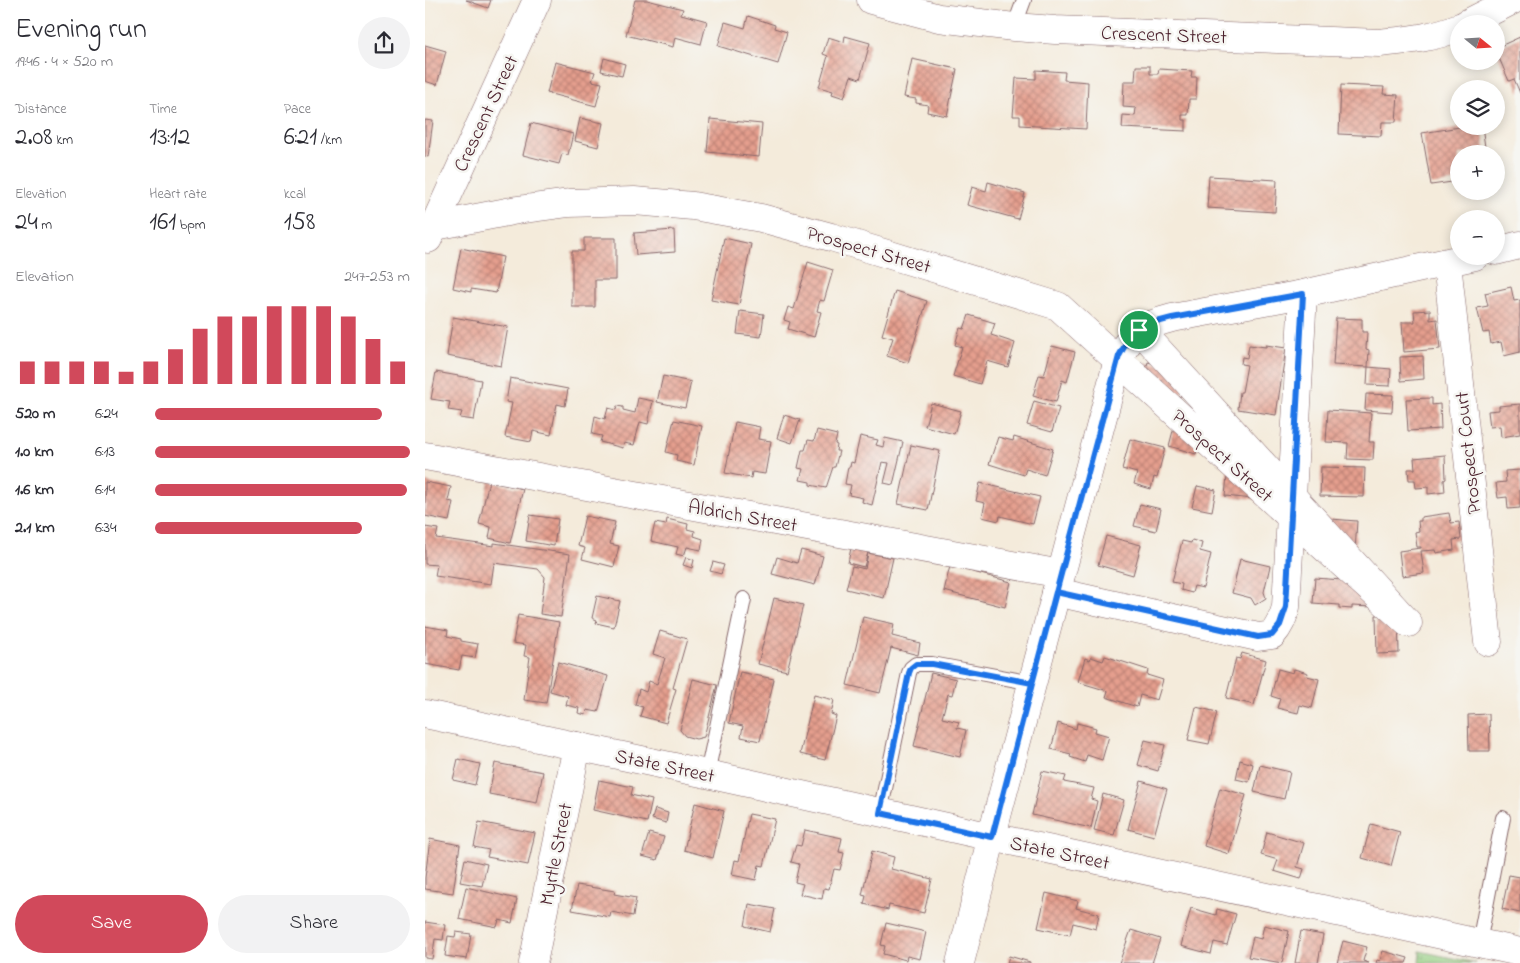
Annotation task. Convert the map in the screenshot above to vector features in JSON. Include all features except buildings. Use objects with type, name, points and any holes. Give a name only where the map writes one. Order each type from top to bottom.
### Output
[{"type":"street","name":"Crescent Street","points":[[428,234],[537,0]]},
{"type":"street","name":"Crescent Street","points":[[871,0],[939,18],[1065,30],[1379,43],[1417,39],[1450,30]]},
{"type":"street","points":[[1484,15],[1513,0]]},
{"type":"street","name":"Prospect Street","points":[[428,234],[517,210],[569,204],[634,201],[693,206],[761,218],[831,237],[1058,306],[1408,623],[1139,330]]},
{"type":"street","points":[[1505,249],[1520,245]]},
{"type":"street","points":[[960,963],[1119,356],[1128,340],[1139,330],[1153,323],[1172,318],[1303,294],[1450,262]]},
{"type":"street","name":"Prospect Court","points":[[1447,263],[1488,642]]},
{"type":"street","name":"Aldrich Street","points":[[425,456],[1059,583],[1258,637],[1272,635],[1283,619],[1286,607],[1303,294]]},
{"type":"street","name":"State Street","points":[[425,714],[1520,952]]},
{"type":"street","name":"Myrtle Street","points":[[533,963],[577,746]]},
{"type":"lane","points":[[1014,26],[1024,0]]},
{"type":"lane","points":[[707,774],[744,599]]},
{"type":"lane","points":[[880,813],[911,668],[916,664],[932,664],[1032,683]]},
{"type":"lane","points":[[1479,943],[1503,818]]},
{"type":"green space","points":[[1420,951],[1476,963],[1419,963]]},
{"type":"route","points":[[1139,330],[1128,340],[1119,356],[1032,683],[932,664],[916,664],[911,668],[880,813],[992,837],[997,816],[1056,592],[1077,596],[1258,637],[1272,635],[1280,625],[1286,607],[1303,294],[1172,318],[1153,323],[1139,330]]}]
